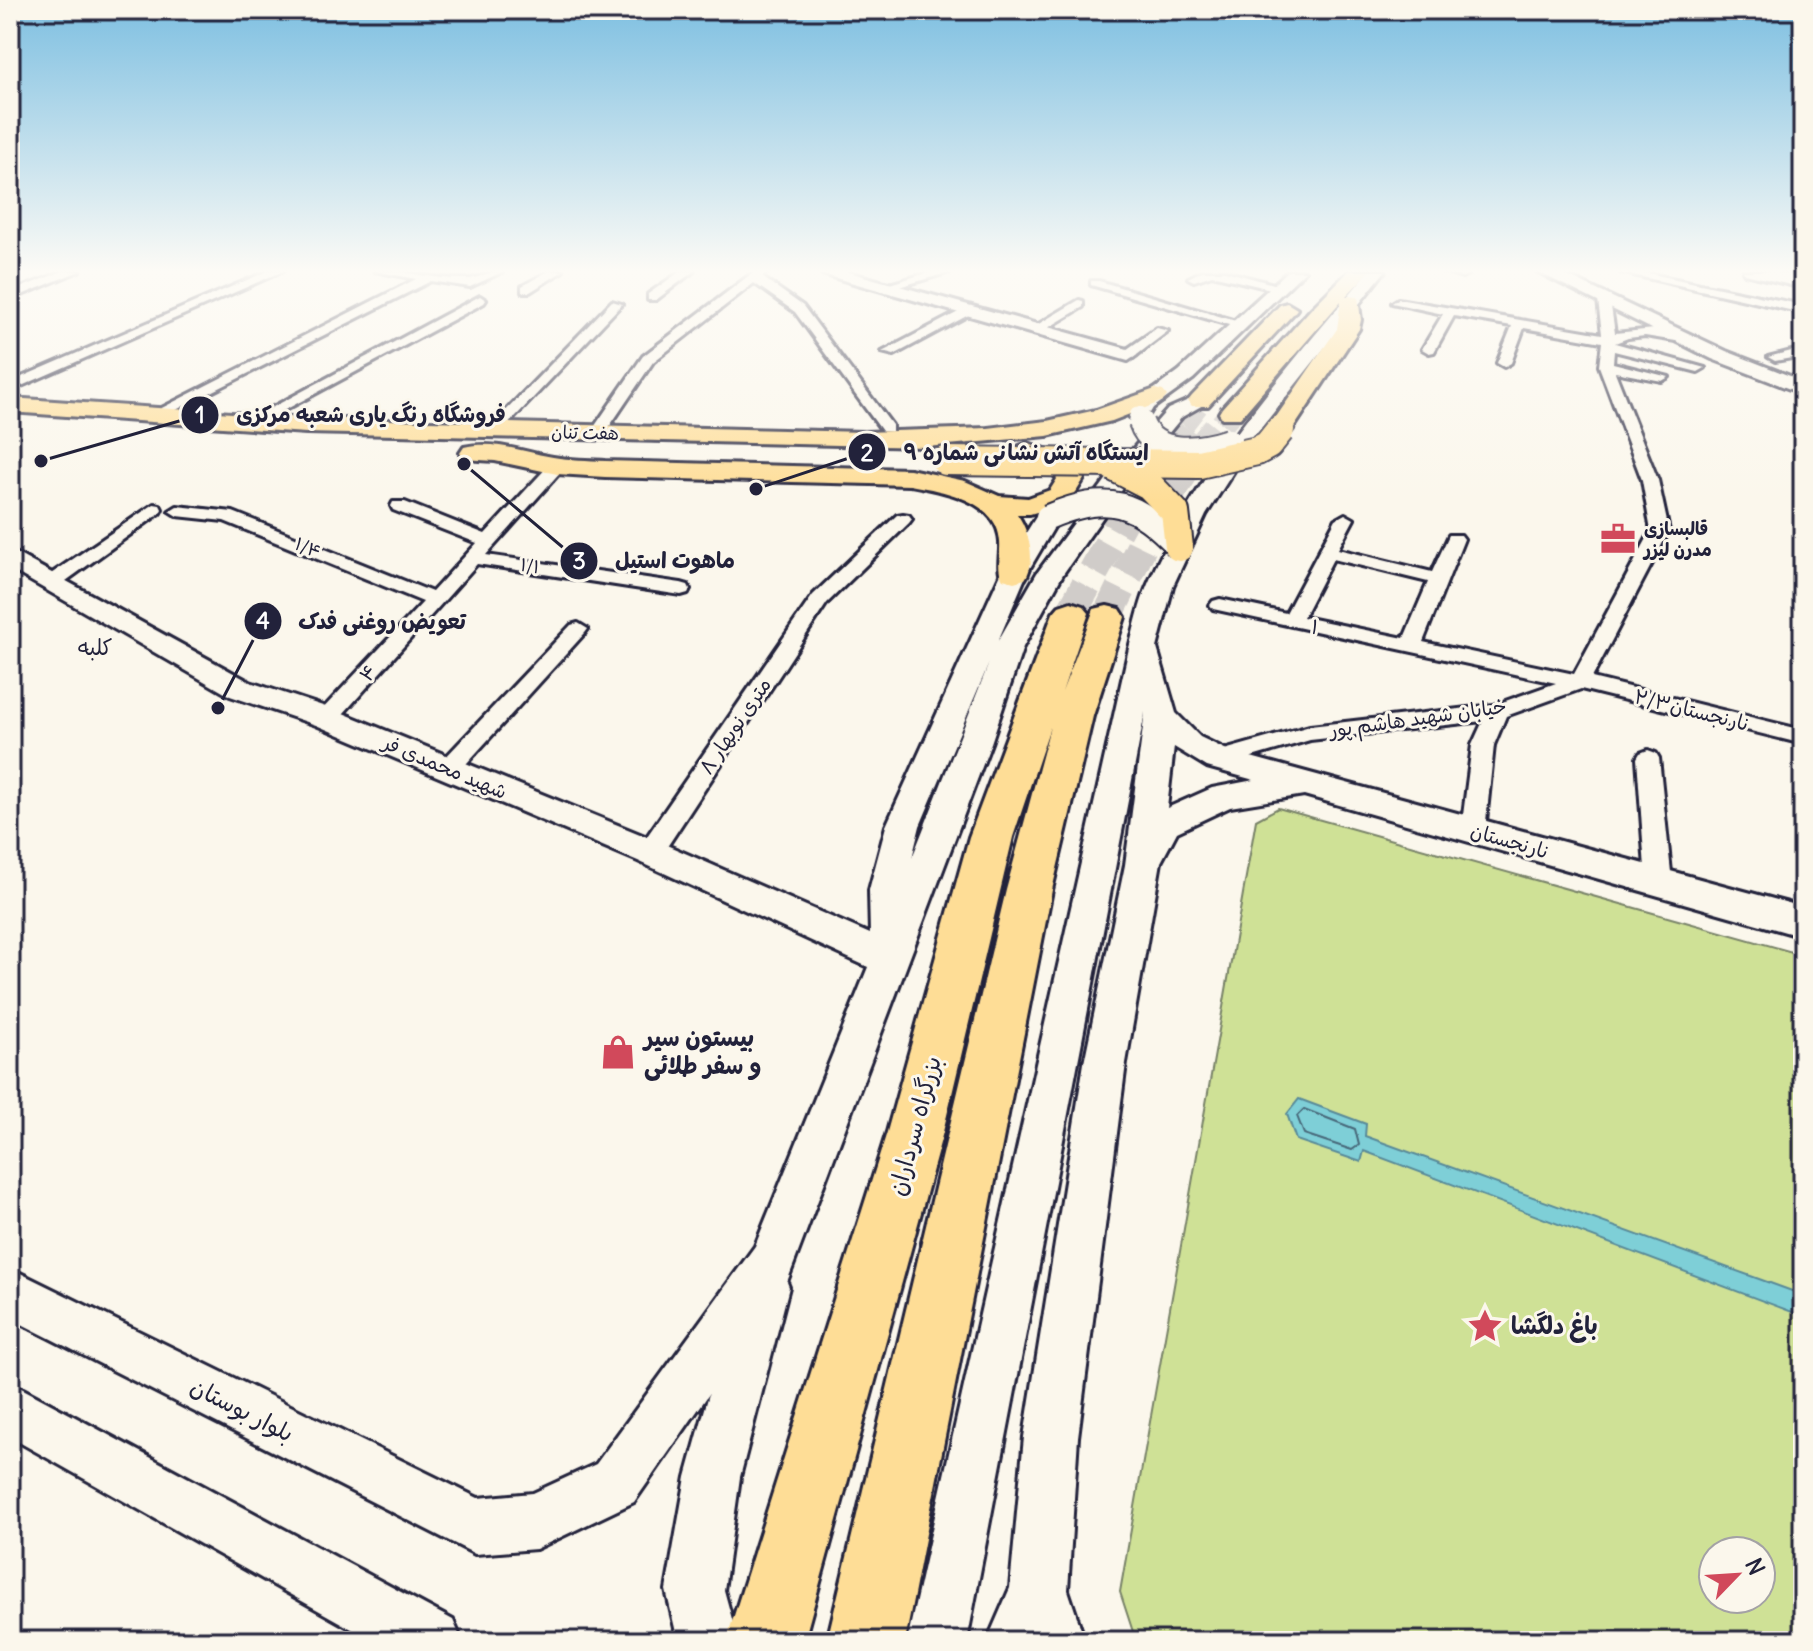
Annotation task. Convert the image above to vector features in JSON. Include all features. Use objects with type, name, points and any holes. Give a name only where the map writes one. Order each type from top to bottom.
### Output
[{"type":"highway","name":"بزرگراه سرداران","points":[[765,1641],[915,1132],[991,837],[1107,626]]},
{"type":"highway","points":[[866,1641],[1029,890],[1073,716],[1107,626]]},
{"type":"main road","points":[[1103,348],[1128,355]]},
{"type":"main road","points":[[1215,348],[1147,406],[1142,428],[1171,447],[1198,450],[1229,441],[1253,424]]},
{"type":"main road","points":[[702,1616],[713,1477],[772,1263],[975,743],[1009,647],[1050,573],[1116,482],[1175,413],[1200,401],[1250,348]]},
{"type":"main road","points":[[1231,413],[1288,348]]},
{"type":"main road","points":[[937,1641],[1061,1030],[1107,626],[1160,586],[1194,515],[1253,424],[1314,348]]},
{"type":"main road","points":[[494,442],[946,461],[1199,464],[1257,451],[1268,445],[1335,348]]},
{"type":"main road","points":[[1706,348],[1803,388]]},
{"type":"main road","points":[[1738,348],[1803,374]]},
{"type":"main road","name":"هفت تنان","points":[[10,405],[494,442],[557,466],[910,477],[954,486],[991,504],[1014,534],[1014,573]]},
{"type":"main road","name":"هفت تنان","points":[[10,428],[202,442],[494,442],[598,433],[1018,433],[1147,406]]},
{"type":"main road","points":[[891,434],[1074,456],[1131,473],[1163,496],[1175,512],[1179,547]]},
{"type":"main road","points":[[991,504],[1030,506],[1060,496],[1071,479],[1058,462],[1028,451]]},
{"type":"main road","points":[[889,959],[887,890],[903,826],[1014,573],[1048,517],[1063,509],[1114,505],[1141,512],[1179,547]]},
{"type":"main road","name":"شهید محمدی فر","points":[[10,558],[240,689],[327,718],[449,768],[650,852],[889,959]]},
{"type":"main road","points":[[1037,1624],[1051,1437],[1105,1063],[1143,865],[1162,717],[1107,626]]},
{"type":"main road","name":"نارنجستان","points":[[1162,717],[1189,744],[1218,759],[1803,922]]},
{"type":"main road","points":[[1143,865],[1165,823],[1224,796],[1306,784]]},
{"type":"main road","name":"بلوار بوستان","points":[[10,1292],[475,1526],[536,1521],[615,1483],[772,1263]]},
{"type":"main road","points":[[10,1408],[432,1641]]},
{"type":"street","points":[[10,387],[100,348]]},
{"type":"street","points":[[153,416],[288,348]]},
{"type":"street","points":[[250,423],[390,348]]},
{"type":"street","points":[[494,442],[577,348]]},
{"type":"street","points":[[598,433],[648,359],[662,348]]},
{"type":"street","points":[[828,348],[891,434]]},
{"type":"street","points":[[889,352],[897,348]]},
{"type":"street","points":[[1128,355],[1138,348]]},
{"type":"street","points":[[1504,363],[1510,348]]},
{"type":"street","points":[[1580,682],[1660,531],[1650,480],[1606,366],[1607,348]]},
{"type":"street","points":[[1629,348],[1698,368]]},
{"type":"street","points":[[1775,357],[1803,352]]},
{"type":"street","points":[[1606,366],[1662,377]]},
{"type":"street","name":"۴","points":[[327,718],[557,466]]},
{"type":"street","points":[[399,506],[488,541]]},
{"type":"street","points":[[52,582],[154,509]]},
{"type":"street","name":"۱/۴","points":[[177,511],[227,516],[435,600]]},
{"type":"street","name":"۸ متری نوبهار","points":[[650,852],[820,599],[903,519]]},
{"type":"street","points":[[1291,621],[1345,519]]},
{"type":"street","points":[[1411,646],[1455,539]]},
{"type":"street","points":[[1327,552],[1438,579]]},
{"type":"street","name":"۱/۱","points":[[473,558],[681,589]]},
{"type":"street","name":"۱","points":[[1220,605],[1580,682]]},
{"type":"street","points":[[449,768],[578,629]]},
{"type":"street","name":"خیابان شهید هاشم پور","points":[[1218,759],[1310,733],[1497,712],[1580,682]]},
{"type":"street","name":"۲/۳نارنجستان","points":[[1580,682],[1803,737]]},
{"type":"street","points":[[1473,831],[1483,745],[1497,712]]},
{"type":"street","points":[[1648,758],[1659,882]]},
{"type":"green space","name":"باغ دلگشا","points":[[1278,808],[1803,955],[1803,1641],[1136,1641],[1120,1592],[1256,820]]},
{"type":"water","points":[[1299,1099],[1366,1124],[1365,1136],[1803,1295],[1803,1316],[1364,1151],[1361,1162],[1296,1140],[1287,1114]]},
{"type":"tunnel","points":[[1182,424],[1200,401]]},
{"type":"tunnel","points":[[1222,424],[1231,413]]},
{"type":"tunnel","points":[[1071,613],[1131,504],[1184,422]]},
{"type":"tunnel","points":[[1107,617],[1161,507],[1186,468],[1223,422]]},
{"type":"place","name":"فروشگاه رنگ یاری شعبه مرکزی","points":[[41,461]]},
{"type":"place","name":"ماهوت استیل","points":[[464,464]]},
{"type":"place","name":"ایستگاه آتش نشانی شماره ۹","points":[[756,489]]},
{"type":"place","name":"قالبسازی مدرن لیزر","points":[[1618,539]]},
{"type":"place","name":"تعویض روغنی فدک","points":[[218,708]]},
{"type":"place","name":"بیستون سیر و سفر طلائی","points":[[618,1052]]},
{"type":"place","name":"باغ دلگشا","points":[[1485,1326]]},
{"type":"district","name":"کلبه","points":[[95,647]]}]
